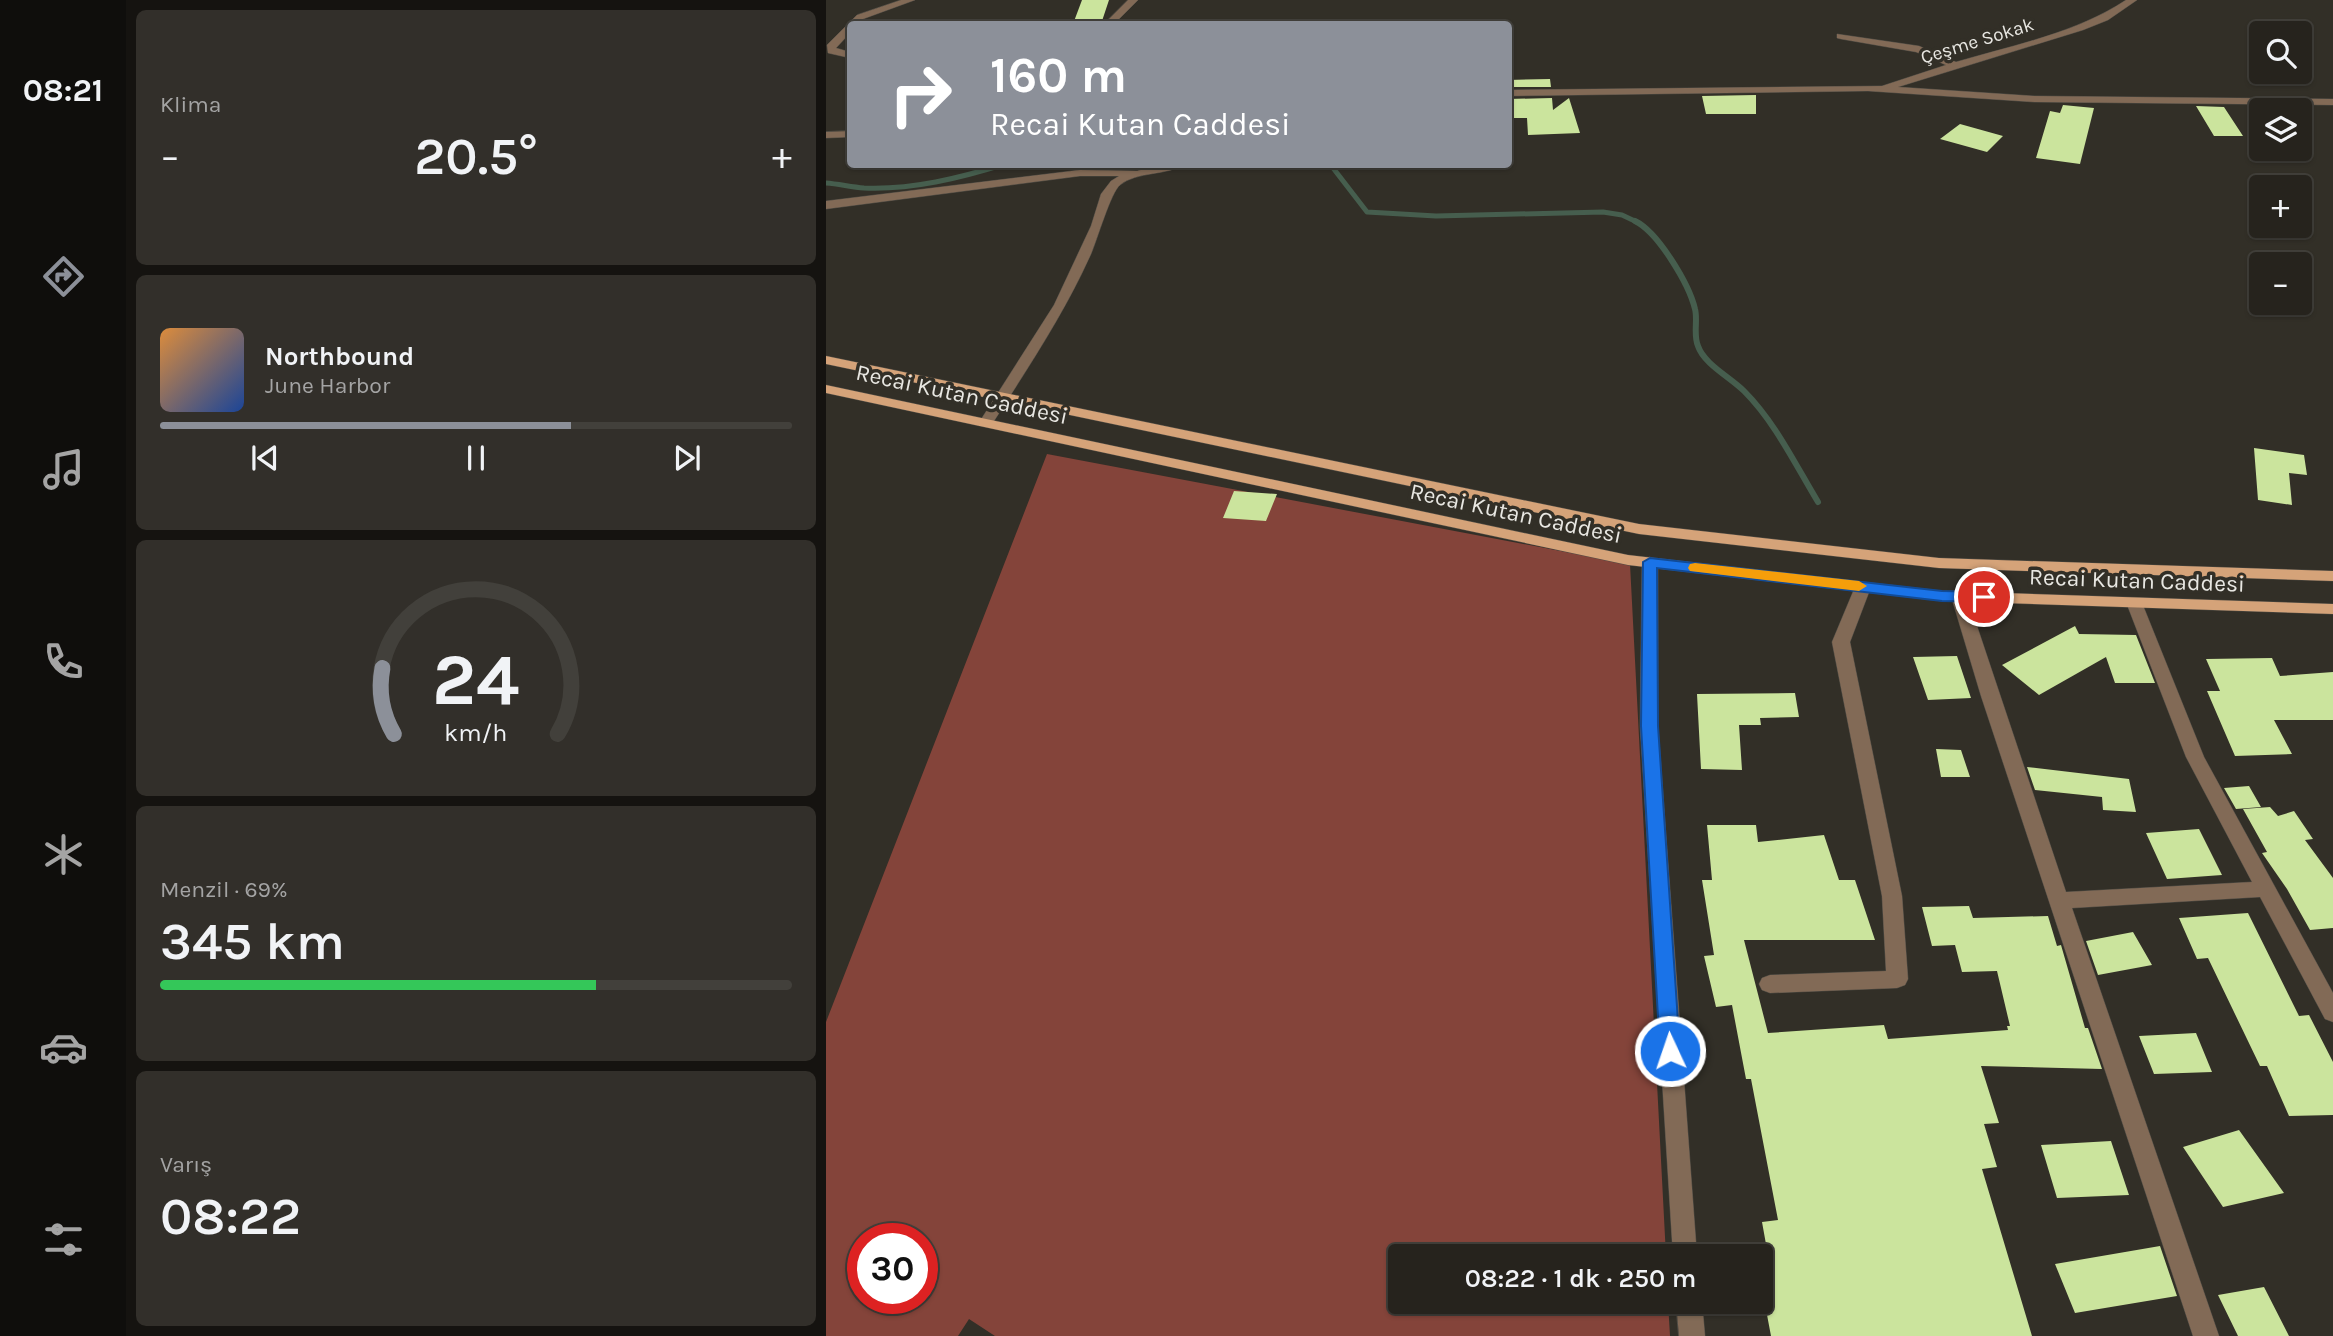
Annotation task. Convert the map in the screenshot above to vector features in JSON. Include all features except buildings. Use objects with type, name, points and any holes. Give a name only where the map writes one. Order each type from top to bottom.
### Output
[{"type":"main road","name":"Recai Kutan Caddesi","points":[[826,360],[1377,477],[1639,529],[1939,563],[2333,576]]},
{"type":"main road","name":"Recai Kutan Caddesi","points":[[826,388],[1357,504],[1650,562],[1959,596],[2333,609]]},
{"type":"street","points":[[856,21],[874,0]]},
{"type":"street","points":[[859,21],[910,0]]},
{"type":"street","points":[[1113,21],[1133,0]]},
{"type":"street","name":"Çeşme Sokak","points":[[1868,88],[1891,87],[1954,65],[2080,28],[2105,18],[2132,0]]},
{"type":"street","points":[[847,30],[830,48],[847,54]]},
{"type":"street","points":[[1841,36],[1919,48],[1954,65]]},
{"type":"street","points":[[1512,93],[1868,88],[2034,99],[2333,102]]},
{"type":"street","points":[[826,135],[847,134]]},
{"type":"street","points":[[987,422],[1060,305],[1097,226],[1107,194],[1115,183],[1139,173],[1162,168]]},
{"type":"street","points":[[826,205],[1080,173],[1139,173]]},
{"type":"street","points":[[1650,562],[1649,726],[1684,1244]]},
{"type":"street","points":[[1770,984],[1897,978],[1892,896],[1841,642],[1863,587]]},
{"type":"street","points":[[1959,596],[2058,901],[2206,1336]]},
{"type":"street","points":[[2134,602],[2195,757],[2266,889],[2327,991],[2333,1013]]},
{"type":"street","points":[[2058,901],[2266,889]]},
{"type":"street","points":[[1690,1314],[1692,1336]]},
{"type":"shaded area","points":[[1047,454],[1630,564],[1665,1244],[1388,1244],[1388,1314],[1669,1314],[1670,1336],[995,1336],[969,1319],[958,1336],[826,1336],[826,1022]]},
{"type":"waterway","points":[[826,183],[864,188],[900,187],[953,178],[990,168]]},
{"type":"waterway","points":[[1333,168],[1367,212],[1436,216],[1603,212],[1622,215],[1636,221]]},
{"type":"waterway","points":[[1636,221],[1663,247],[1692,298],[1696,337],[1701,353],[1755,403],[1784,444],[1818,502]]},
{"type":"slow traffic","points":[[1695,568],[1859,586]]},
{"type":"route","points":[[1670,1051],[1649,726],[1650,562],[1942,596],[1984,597]]}]
